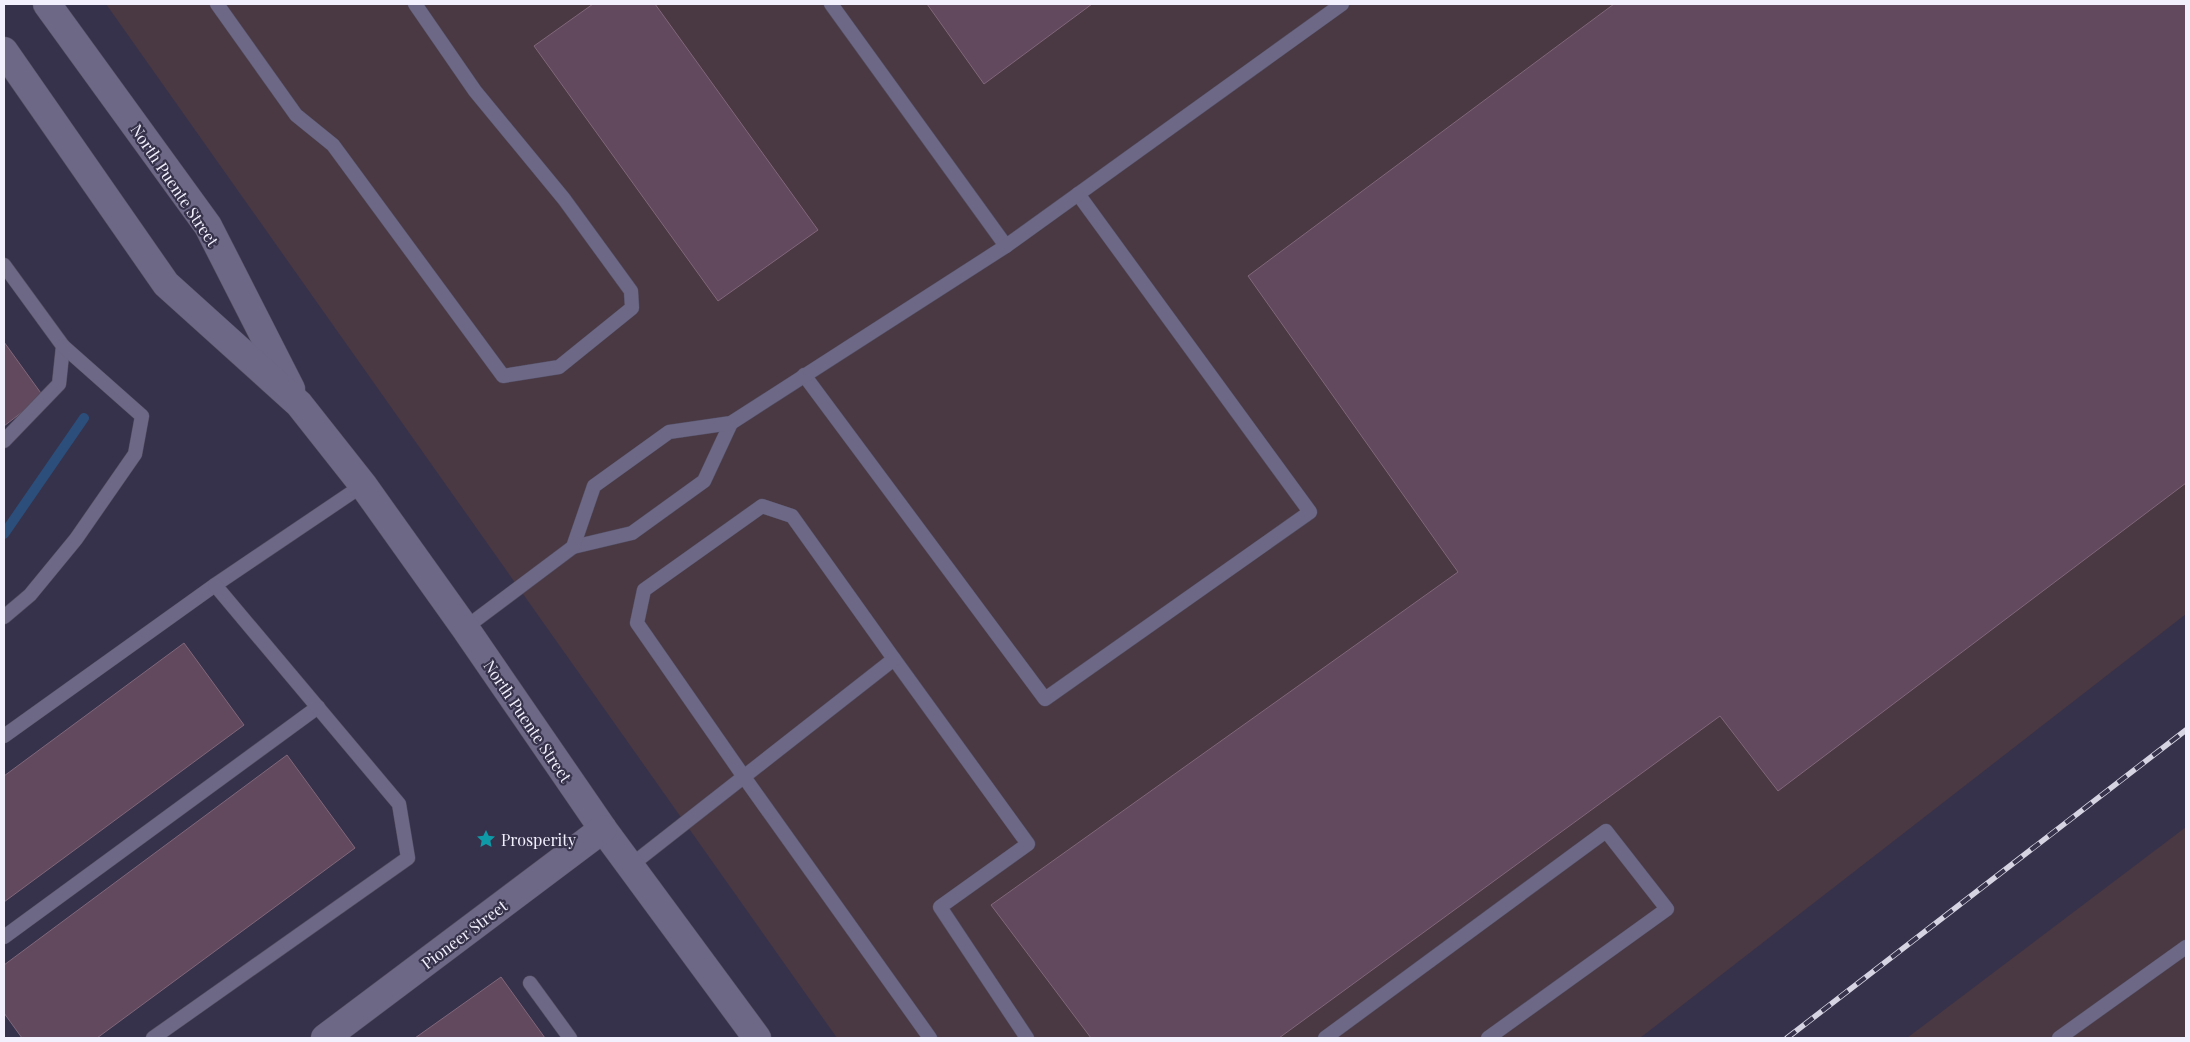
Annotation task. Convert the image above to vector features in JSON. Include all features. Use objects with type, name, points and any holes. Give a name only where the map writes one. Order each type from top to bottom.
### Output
[{"type":"street","name":"North Puente Street","points":[[47,4],[208,226],[299,404]]},
{"type":"street","name":"North Puente Street","points":[[4,51],[166,284],[299,404],[363,485],[465,628],[603,829],[757,1038]]},
{"type":"street","name":"Pioneer Street","points":[[325,1038],[603,829]]},
{"type":"lane","points":[[217,4],[296,114],[332,145],[503,376],[559,367],[632,308],[631,291],[564,199],[475,91],[415,4]]},
{"type":"lane","points":[[830,4],[1006,246]]},
{"type":"lane","points":[[574,547],[594,486],[668,432],[731,423],[804,374],[1006,246],[1342,4]]},
{"type":"lane","points":[[804,374],[1045,699],[1310,512],[1078,194]]},
{"type":"lane","points":[[4,265],[63,346],[142,416],[135,454],[76,539],[30,595],[4,617]]},
{"type":"lane","points":[[4,441],[59,384],[63,346]]},
{"type":"lane","points":[[465,628],[574,547],[632,533],[704,481],[731,423]]},
{"type":"lane","points":[[4,736],[215,585],[363,485]]},
{"type":"lane","points":[[930,1038],[744,777],[638,622],[644,590],[762,506],[792,516],[1028,844],[940,907],[1028,1038]]},
{"type":"lane","points":[[153,1038],[408,858],[399,804],[215,585]]},
{"type":"lane","points":[[630,866],[894,659]]},
{"type":"lane","points":[[4,937],[318,707]]},
{"type":"lane","points":[[1325,1038],[1606,831],[1667,909],[1488,1038]]},
{"type":"lane","points":[[2059,1038],[2186,947]]},
{"type":"lane","points":[[530,983],[570,1038]]},
{"type":"shaded area","points":[[106,4],[2186,4],[2186,614],[1640,1038],[837,1038]]},
{"type":"shaded area","points":[[2186,827],[2186,1038],[1907,1038]]},
{"type":"building","points":[[593,4],[655,4],[818,230],[718,301],[534,46]]},
{"type":"building","points":[[927,4],[1092,4],[984,84]]},
{"type":"building","points":[[1614,4],[2186,4],[2186,483],[1778,791],[1720,716],[1279,1038],[1091,1038],[991,905],[1458,572],[1248,276]]},
{"type":"building","points":[[4,342],[43,396],[4,426]]},
{"type":"building","points":[[184,643],[244,725],[4,902],[4,776]]},
{"type":"building","points":[[287,755],[355,848],[97,1038],[22,1038],[4,1013],[4,965]]},
{"type":"building","points":[[501,977],[545,1038],[415,1038]]},
{"type":"waterway","points":[[4,534],[84,418]]},
{"type":"railway","points":[[1787,1038],[2186,730]]},
{"type":"place","name":"Prosperity","points":[[486,839]]}]
